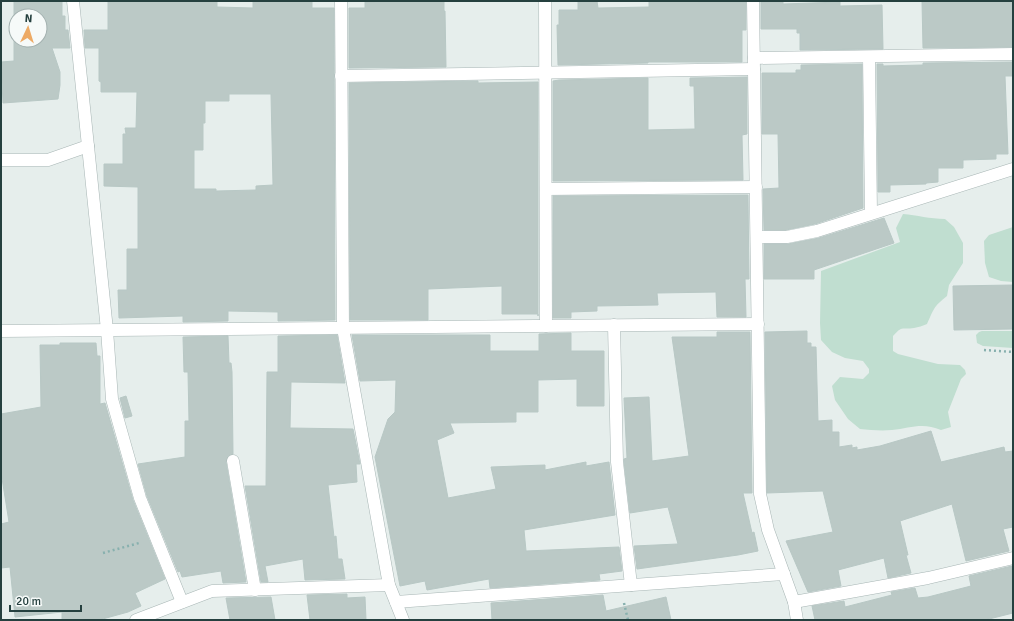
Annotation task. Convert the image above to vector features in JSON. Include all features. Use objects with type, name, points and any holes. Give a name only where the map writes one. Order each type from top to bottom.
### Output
[{"type":"street","points":[[73,1],[112,399],[140,498],[182,602]]},
{"type":"street","points":[[341,1],[343,328],[389,585],[403,620]]},
{"type":"street","points":[[545,1],[546,326]]},
{"type":"street","points":[[753,1],[760,494],[768,530],[794,602],[797,620]]},
{"type":"street","points":[[341,76],[545,73],[754,64],[869,57],[1013,54]]},
{"type":"street","points":[[869,57],[871,213]]},
{"type":"street","points":[[1,160],[48,160],[88,146]]},
{"type":"street","points":[[757,237],[787,237],[817,231],[1013,169]]},
{"type":"street","points":[[546,189],[756,187]]},
{"type":"street","points":[[1,331],[758,324]]},
{"type":"street","points":[[614,325],[617,462],[631,585]]},
{"type":"street","points":[[233,461],[255,590]]},
{"type":"street","points":[[794,602],[928,578],[1013,558]]},
{"type":"street","points":[[396,602],[784,574]]},
{"type":"street","points":[[136,620],[212,591],[389,585]]},
{"type":"path","points":[[984,350],[1013,352]]},
{"type":"path","points":[[103,553],[156,538]]},
{"type":"green space","points":[[903,214],[945,219],[954,227],[963,243],[963,263],[949,285],[947,296],[934,308],[927,324],[914,328],[901,329],[893,336],[893,351],[898,354],[938,364],[960,365],[965,370],[966,374],[961,379],[948,412],[951,427],[941,430],[928,426],[888,430],[860,429],[848,419],[835,400],[832,386],[840,377],[863,379],[869,373],[869,369],[863,361],[845,358],[832,352],[821,340],[821,271],[900,242],[896,228]]},
{"type":"green space","points":[[1013,227],[1013,282],[1001,281],[989,277],[985,263],[984,241],[989,235]]},
{"type":"green space","points":[[982,331],[1013,331],[1013,348],[983,346],[977,343],[976,335]]},
{"type":"building","points":[[14,1],[62,1],[62,16],[65,16],[65,30],[68,30],[70,48],[52,48],[60,72],[58,99],[3,103],[1,62],[14,61],[14,48],[48,48],[48,8],[14,8]]},
{"type":"building","points":[[108,1],[217,1],[217,7],[253,8],[253,1],[312,1],[312,8],[334,8],[335,320],[278,321],[278,312],[228,311],[228,321],[183,322],[183,316],[119,318],[118,290],[127,290],[127,249],[138,249],[138,187],[104,186],[104,164],[123,164],[123,134],[126,134],[125,128],[136,128],[137,92],[101,92],[101,82],[99,81],[99,48],[85,48],[84,30],[108,30]],"holes":[[[229,94],[271,94],[273,185],[256,186],[256,190],[216,191],[216,189],[194,189],[194,150],[203,150],[205,101],[229,101]]]},
{"type":"building","points":[[444,1],[446,67],[349,68],[349,8],[365,8],[365,2]]},
{"type":"building","points":[[578,1],[597,1],[598,8],[649,7],[649,1],[746,2],[746,30],[742,30],[742,62],[648,62],[558,65],[557,25],[559,25],[559,10],[578,10]]},
{"type":"building","points":[[761,1],[783,1],[783,4],[840,2],[840,6],[882,5],[883,49],[800,50],[800,33],[797,33],[797,29],[761,29]]},
{"type":"building","points":[[922,1],[1013,1],[1013,47],[923,48]]},
{"type":"building","points":[[1013,62],[1013,76],[1005,76],[1008,154],[996,154],[996,159],[963,160],[963,168],[938,168],[938,182],[926,184],[890,185],[890,192],[878,192],[877,64],[883,64],[883,66],[923,65],[923,63]]},
{"type":"building","points":[[862,64],[863,208],[815,224],[786,230],[764,230],[763,189],[779,188],[778,134],[762,134],[762,73],[796,73],[796,70],[801,70],[801,65]]},
{"type":"building","points":[[747,77],[747,134],[742,135],[743,180],[553,181],[553,81],[648,78],[648,130],[695,129],[694,86],[690,86],[690,78]]},
{"type":"building","points":[[478,81],[478,83],[538,82],[538,314],[502,314],[502,286],[428,289],[428,320],[350,320],[349,83]]},
{"type":"building","points":[[748,195],[749,279],[745,279],[746,317],[717,317],[716,292],[657,293],[658,305],[597,306],[597,311],[571,312],[571,318],[553,318],[553,196]]},
{"type":"building","points":[[884,218],[894,243],[814,270],[814,279],[764,279],[764,244],[788,244],[819,238]]},
{"type":"building","points":[[1013,285],[1013,329],[954,330],[953,286]]},
{"type":"building","points":[[807,331],[807,343],[811,343],[811,347],[816,347],[818,421],[832,420],[832,432],[839,432],[839,447],[852,445],[852,448],[857,447],[857,450],[880,446],[931,431],[941,462],[1004,447],[1005,452],[1013,451],[1013,527],[1003,529],[1009,551],[966,561],[952,504],[900,521],[911,573],[888,578],[884,558],[838,570],[841,586],[808,592],[786,541],[833,532],[823,491],[767,493],[765,332]]},
{"type":"building","points":[[717,332],[750,332],[752,493],[743,493],[752,533],[754,532],[758,551],[637,569],[634,546],[678,544],[668,507],[630,513],[624,461],[624,459],[627,458],[624,398],[649,397],[652,461],[689,456],[672,337],[717,337]]},
{"type":"building","points":[[571,333],[571,351],[604,351],[604,406],[577,406],[577,379],[538,380],[538,412],[516,412],[516,422],[450,423],[454,433],[437,440],[448,498],[496,489],[491,467],[545,465],[545,470],[586,462],[586,466],[609,462],[615,515],[524,530],[526,551],[619,547],[622,571],[599,574],[600,580],[490,588],[489,579],[427,590],[425,581],[400,586],[375,457],[388,419],[395,412],[396,380],[360,381],[352,335],[490,335],[490,351],[539,351],[539,334]]},
{"type":"building","points":[[337,335],[345,383],[291,382],[290,428],[353,429],[360,464],[356,464],[357,482],[328,485],[334,537],[336,536],[338,559],[342,559],[345,579],[305,580],[303,559],[265,566],[268,582],[261,582],[245,486],[266,486],[267,372],[278,372],[278,336]]},
{"type":"building","points":[[228,336],[229,363],[231,363],[232,372],[233,454],[228,456],[226,462],[246,582],[223,583],[221,571],[182,577],[180,571],[178,572],[147,496],[138,464],[185,457],[185,421],[189,421],[188,372],[184,372],[183,337]]},
{"type":"building","points":[[60,343],[96,343],[97,356],[100,356],[100,404],[105,403],[133,500],[165,579],[135,593],[141,606],[128,612],[99,620],[62,620],[62,612],[15,617],[10,567],[1,568],[1,524],[9,522],[1,472],[1,414],[41,407],[40,345],[60,345]]},
{"type":"building","points":[[126,396],[132,416],[125,418],[120,398]]},
{"type":"building","points":[[1012,566],[1013,613],[985,620],[815,620],[812,606],[844,601],[845,607],[892,595],[891,592],[915,588],[918,598],[928,597],[971,586],[969,576]]},
{"type":"building","points":[[347,594],[347,598],[365,597],[366,620],[310,620],[307,595]]},
{"type":"building","points":[[603,595],[606,611],[666,597],[671,620],[492,620],[491,603]]},
{"type":"building","points":[[271,597],[275,620],[230,620],[226,598]]}]
